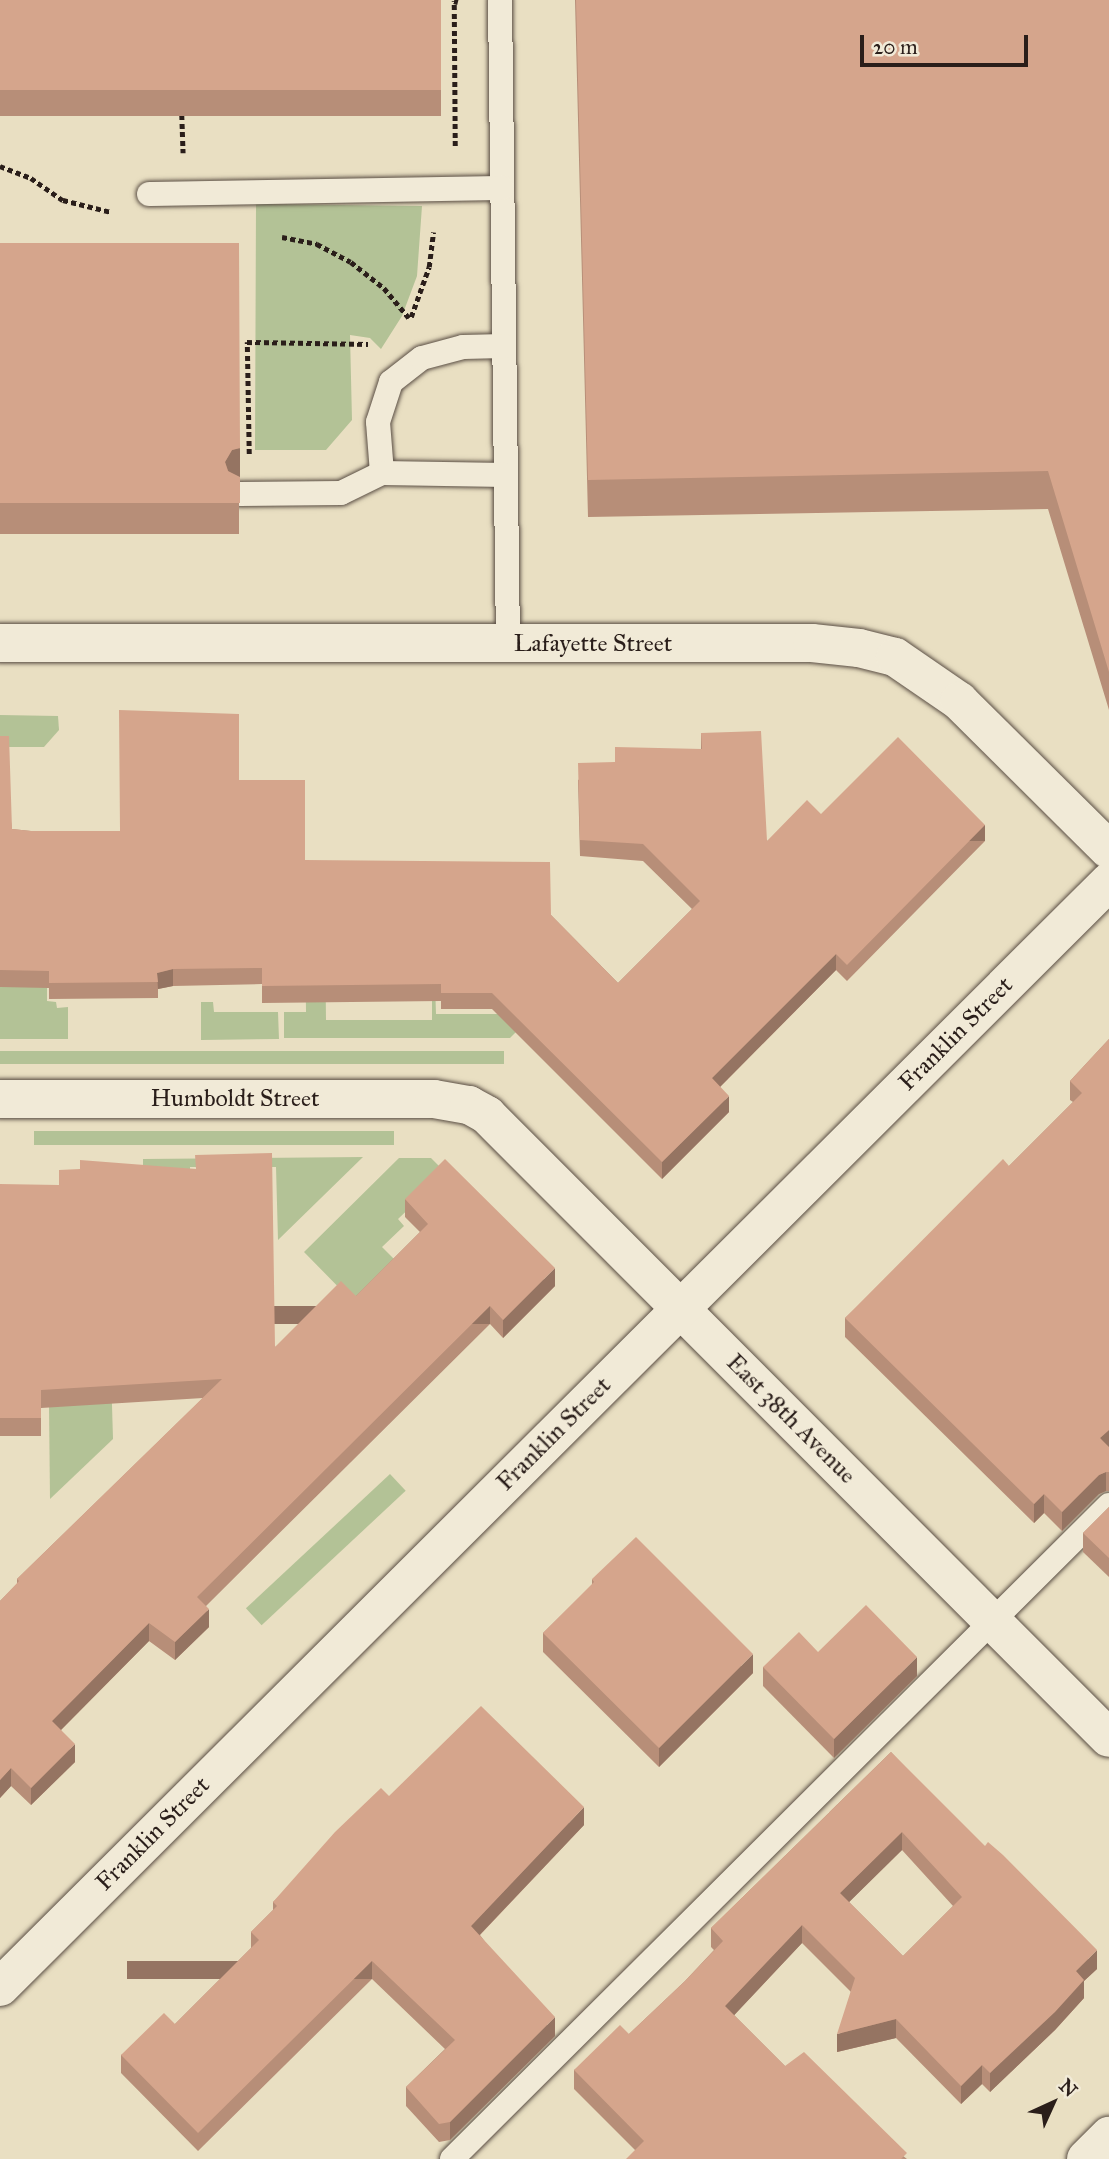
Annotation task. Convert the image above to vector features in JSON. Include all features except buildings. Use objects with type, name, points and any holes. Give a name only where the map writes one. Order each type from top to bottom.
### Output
[{"type":"street","name":"Lafayette Street","points":[[0,643],[812,643],[859,648],[895,657],[959,701],[1109,850]]},
{"type":"street","name":"Franklin Street","points":[[0,1987],[1109,881]]},
{"type":"street","name":"Humboldt Street","points":[[0,1099],[434,1099],[469,1105]]},
{"type":"street","name":"East 38th Avenue","points":[[469,1105],[500,1127],[1109,1738]]},
{"type":"street","points":[[1086,2159],[1109,2136]]},
{"type":"lane","points":[[500,0],[508,644]]},
{"type":"lane","points":[[149,194],[502,188]]},
{"type":"lane","points":[[383,473],[378,422],[391,382],[422,358],[463,347],[504,346]]},
{"type":"lane","points":[[245,493],[341,493],[383,473],[506,475]]},
{"type":"lane","points":[[453,2159],[1109,1504]]},
{"type":"path","points":[[404,330],[429,267],[435,172],[455,173],[454,1],[466,0]]},
{"type":"path","points":[[0,166],[91,210],[127,214],[149,194]]},
{"type":"path","points":[[273,235],[317,244],[351,261],[384,288],[410,319]]},
{"type":"path","points":[[245,493],[247,342],[369,344],[374,351]]},
{"type":"green space","points":[[256,204],[422,206],[417,276],[402,316],[381,349],[370,338],[350,335],[352,420],[326,450],[255,450]]},
{"type":"green space","points":[[0,715],[58,716],[59,730],[44,747],[0,747]]},
{"type":"green space","points":[[0,839],[47,918],[47,1001],[56,1002],[57,1008],[68,1007],[68,1039],[0,1039]]},
{"type":"green space","points":[[432,893],[436,1014],[507,1014],[560,988],[510,1038],[284,1038],[284,1012],[306,1012],[305,928],[325,928],[326,1020],[432,1020]]},
{"type":"green space","points":[[201,1002],[213,1002],[214,1012],[278,1012],[279,1039],[201,1040]]},
{"type":"green space","points":[[0,1051],[504,1051],[504,1064],[0,1064]]},
{"type":"green space","points":[[34,1131],[394,1131],[394,1145],[34,1145]]},
{"type":"green space","points":[[363,1157],[278,1240],[276,1167],[190,1167],[190,1181],[143,1195],[143,1159]]},
{"type":"green space","points":[[399,1158],[431,1158],[446,1173],[398,1219],[404,1226],[382,1247],[400,1265],[358,1307],[304,1252]]},
{"type":"green space","points":[[48,1311],[111,1372],[113,1439],[50,1499]]},
{"type":"green space","points":[[390,1474],[406,1491],[262,1625],[246,1608]]}]
